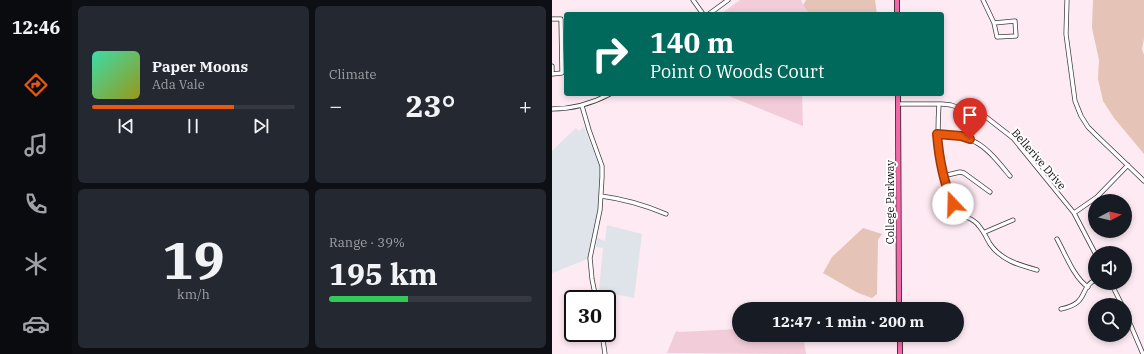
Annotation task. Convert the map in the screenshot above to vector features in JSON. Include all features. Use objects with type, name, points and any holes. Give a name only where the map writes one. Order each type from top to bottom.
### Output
[{"type":"main road","points":[[896,0],[897,12]]},
{"type":"main road","name":"College Parkway","points":[[898,96],[899,302]]},
{"type":"main road","points":[[900,342],[900,354]]},
{"type":"street","points":[[693,0],[702,12]]},
{"type":"street","points":[[712,12],[728,0]]},
{"type":"street","points":[[983,0],[994,23],[997,37],[1016,36],[1015,21],[994,23]]},
{"type":"street","points":[[1067,0],[1066,34],[1075,100],[1079,111],[1088,127],[1144,181]]},
{"type":"street","points":[[552,19],[562,19],[564,40],[562,73],[552,74],[552,66]]},
{"type":"street","points":[[552,109],[582,106],[605,96]]},
{"type":"street","name":"Bellerive Drive","points":[[898,104],[938,104],[951,106],[986,117],[1013,138],[1074,213],[1091,246]]},
{"type":"street","points":[[938,104],[937,134],[942,176],[947,192],[957,211],[976,221],[985,232],[985,237],[1004,257],[1017,265],[1037,270]]},
{"type":"street","points":[[582,106],[588,128],[602,166],[599,216],[590,258],[594,290]]},
{"type":"street","points":[[937,134],[961,136],[982,145],[992,154],[1010,176]]},
{"type":"street","points":[[1074,213],[1097,197],[1128,165]]},
{"type":"street","points":[[942,176],[964,172],[990,192]]},
{"type":"street","points":[[601,196],[623,199],[647,206],[666,214]]},
{"type":"street","points":[[985,232],[1013,220]]},
{"type":"street","points":[[1057,239],[1077,276],[1088,287],[1076,304],[1070,307],[1061,308]]},
{"type":"street","points":[[1132,328],[1143,354]]},
{"type":"street","points":[[603,342],[605,354]]},
{"type":"shaded area","points":[[740,0],[801,0],[808,12],[724,12]]},
{"type":"shaded area","points":[[806,0],[875,0],[877,12],[808,12],[803,5]]},
{"type":"shaded area","points":[[1093,0],[1144,0],[1144,38],[1142,49],[1144,55],[1144,154],[1114,118],[1103,101],[1098,79],[1099,60],[1092,28]]},
{"type":"shaded area","points":[[729,96],[802,96],[803,126]]},
{"type":"shaded area","points":[[584,127],[596,157],[602,166],[601,196],[590,258],[552,273],[552,151],[576,128],[579,131]]},
{"type":"shaded area","points":[[607,225],[642,234],[634,298],[616,294],[616,290],[599,290],[603,248],[596,247],[597,238],[605,241]]},
{"type":"shaded area","points":[[863,228],[882,234],[878,240],[877,294],[872,298],[858,293],[823,273],[832,257]]},
{"type":"shaded area","points":[[732,329],[732,342],[804,342],[806,354],[667,353],[676,331]]},
{"type":"route","points":[[953,204],[942,176],[937,134],[961,136],[970,139]]}]
